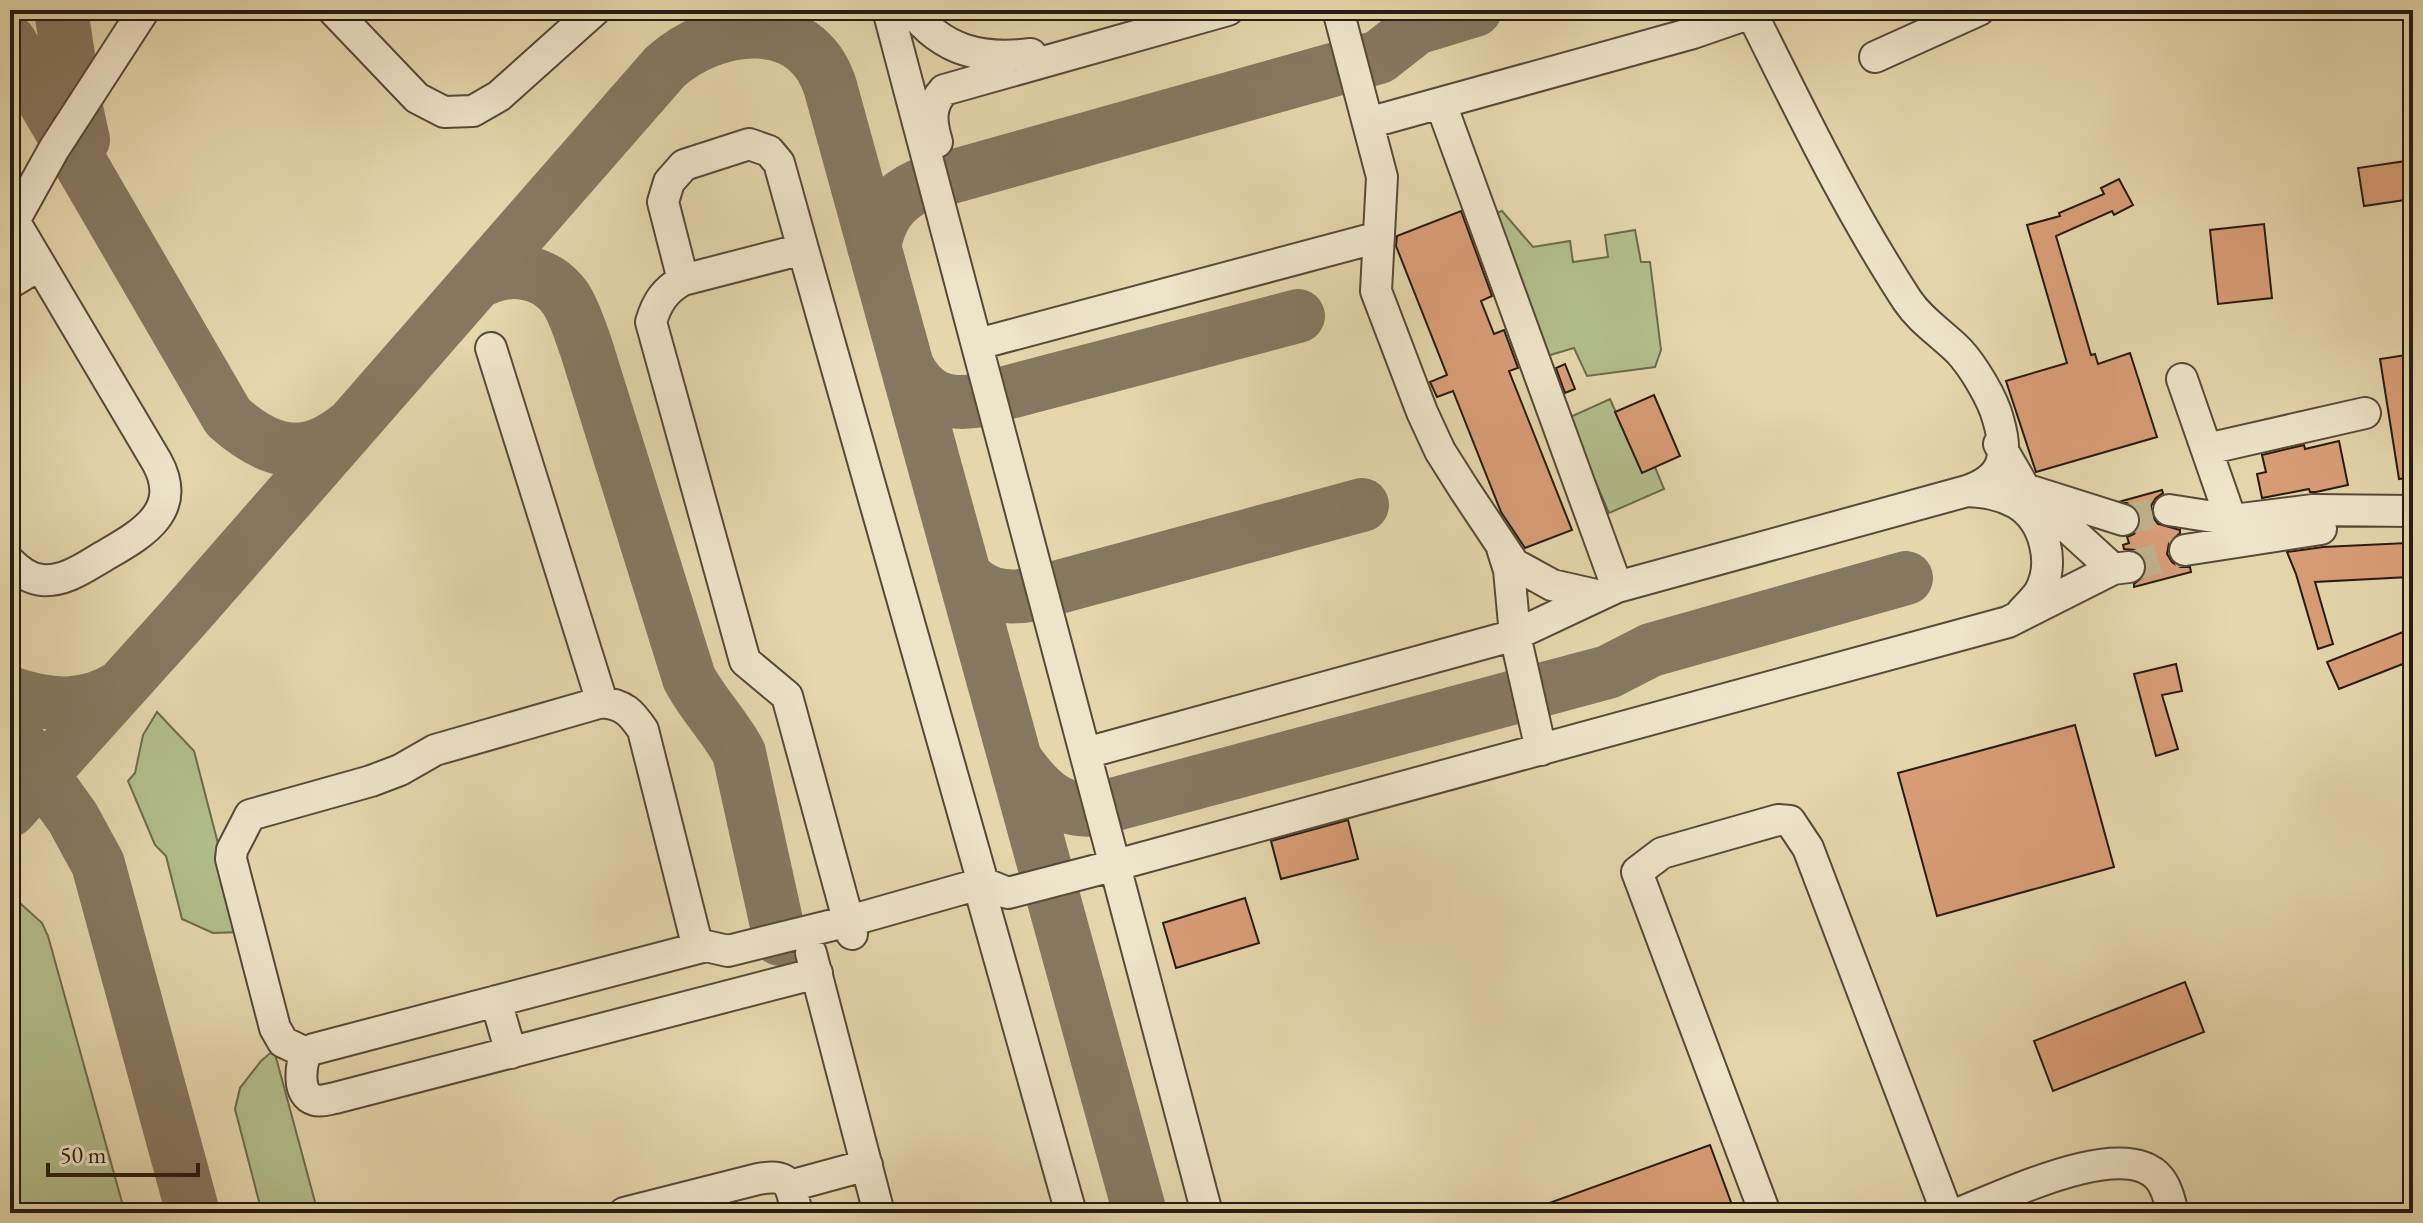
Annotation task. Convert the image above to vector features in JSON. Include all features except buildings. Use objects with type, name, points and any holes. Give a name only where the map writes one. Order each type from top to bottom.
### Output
[{"type":"lane","points":[[10,562],[22,573],[38,580],[57,580],[69,576],[143,532],[157,516],[165,497],[165,481],[160,467],[12,218],[144,10]]},
{"type":"lane","points":[[333,10],[417,98],[444,112],[473,111],[499,96],[595,10]]},
{"type":"lane","points":[[354,10],[429,89],[449,98],[470,98],[492,85],[576,10]]},
{"type":"lane","points":[[888,10],[984,343]]},
{"type":"lane","points":[[911,10],[941,41],[949,45],[958,61],[956,78],[933,106],[933,126],[984,343],[1207,1213]]},
{"type":"lane","points":[[1168,17],[944,90],[919,91],[905,71],[908,52],[914,45],[932,39],[976,53],[1004,56],[1031,54],[1168,17],[1228,10]]},
{"type":"lane","points":[[1323,10],[1371,185],[1376,291],[1440,451],[1505,557],[1515,635],[1541,750]]},
{"type":"lane","points":[[1338,10],[1382,177],[1374,238]]},
{"type":"lane","points":[[1875,57],[1979,10]]},
{"type":"lane","points":[[1368,123],[1693,33],[1745,12],[1858,241],[1901,310],[1968,380],[2025,489],[2042,534],[2047,562],[2041,589],[2031,603],[2008,622]]},
{"type":"lane","points":[[1441,104],[1607,591]]},
{"type":"lane","points":[[683,280],[663,202],[669,182],[679,167],[749,144],[769,151],[779,163],[1071,1213]]},
{"type":"lane","points":[[984,343],[1374,238]]},
{"type":"lane","points":[[803,249],[683,280],[672,286],[655,307],[651,322],[745,661],[787,696],[850,928]]},
{"type":"lane","points":[[10,283],[40,265]]},
{"type":"lane","points":[[491,348],[602,702]]},
{"type":"lane","points":[[2182,379],[2236,532]]},
{"type":"lane","points":[[2207,449],[2365,413]]},
{"type":"lane","points":[[1091,752],[1515,635],[1607,591],[1967,491],[1993,478],[2004,453]]},
{"type":"lane","points":[[2025,489],[2123,520]]},
{"type":"lane","points":[[306,1053],[300,1067],[301,1080],[307,1096],[317,1101],[511,1053],[850,928],[982,890],[1010,906],[1100,882],[1120,871],[1541,750],[2008,622],[2121,568],[2025,489]]},
{"type":"lane","points":[[1967,491],[1995,494],[2020,505],[2042,534]]},
{"type":"lane","points":[[2169,510],[2236,532],[2413,526]]},
{"type":"lane","points":[[2185,550],[2313,510],[2413,511]]},
{"type":"lane","points":[[1505,557],[1552,585],[1607,591]]},
{"type":"lane","points":[[698,948],[643,730],[631,712],[619,704],[602,702],[448,745],[371,781],[250,815],[232,850],[231,859],[278,1035],[283,1042],[306,1053],[706,946],[728,951],[802,947]]},
{"type":"lane","points":[[1765,1213],[1637,872],[1662,853],[1778,820],[1790,821],[1808,848],[1947,1213]]},
{"type":"lane","points":[[982,890],[974,913],[1057,1213]]},
{"type":"lane","points":[[802,947],[879,1213]]},
{"type":"lane","points":[[496,1001],[511,1053]]},
{"type":"lane","points":[[1959,1213],[2075,1170],[2115,1163],[2141,1165],[2159,1178],[2173,1213]]},
{"type":"lane","points":[[624,1213],[767,1178],[786,1180],[794,1200],[867,1165]]},
{"type":"green space","points":[[1502,211],[1533,247],[1570,241],[1573,262],[1608,257],[1605,235],[1635,230],[1641,262],[1650,262],[1661,350],[1655,367],[1587,376],[1574,348],[1547,356],[1493,214]]},
{"type":"green space","points":[[1610,399],[1642,472],[1655,467],[1664,489],[1609,513],[1568,418]]},
{"type":"green space","points":[[157,712],[194,751],[241,932],[213,933],[182,919],[166,856],[155,845],[128,781],[135,773],[143,735]]},
{"type":"green space","points":[[21,904],[42,923],[48,936],[125,1213],[10,1213],[10,905]]},
{"type":"green space","points":[[274,1050],[318,1213],[262,1213],[235,1109],[240,1088]]},
{"type":"taxiway","points":[[61,10],[83,140]]},
{"type":"taxiway","points":[[874,247],[879,227],[888,210],[919,186],[1379,57],[1416,28],[1475,10]]},
{"type":"taxiway","points":[[10,810],[184,617],[665,67],[685,52],[732,34],[756,32],[780,35],[801,45],[818,62],[830,86],[1140,1213]]},
{"type":"taxiway","points":[[10,42],[228,417],[257,439],[286,449],[317,446],[349,427]]},
{"type":"taxiway","points":[[475,284],[511,272],[536,276],[557,289],[572,310],[689,678],[739,753],[780,939]]},
{"type":"taxiway","points":[[908,368],[920,386],[936,397],[954,402],[975,401],[1298,316]]},
{"type":"taxiway","points":[[964,574],[978,587],[994,594],[1029,595],[1362,505]]},
{"type":"taxiway","points":[[1015,759],[1049,797],[1071,807],[1097,809],[1608,672],[1651,650],[1906,578]]},
{"type":"taxiway","points":[[10,693],[39,701],[68,703],[95,699],[122,686]]},
{"type":"taxiway","points":[[10,730],[73,818],[98,864],[193,1213]]},
{"type":"tunnel","points":[[2123,520],[2169,510]]},
{"type":"tunnel","points":[[2129,567],[2185,550]]}]
